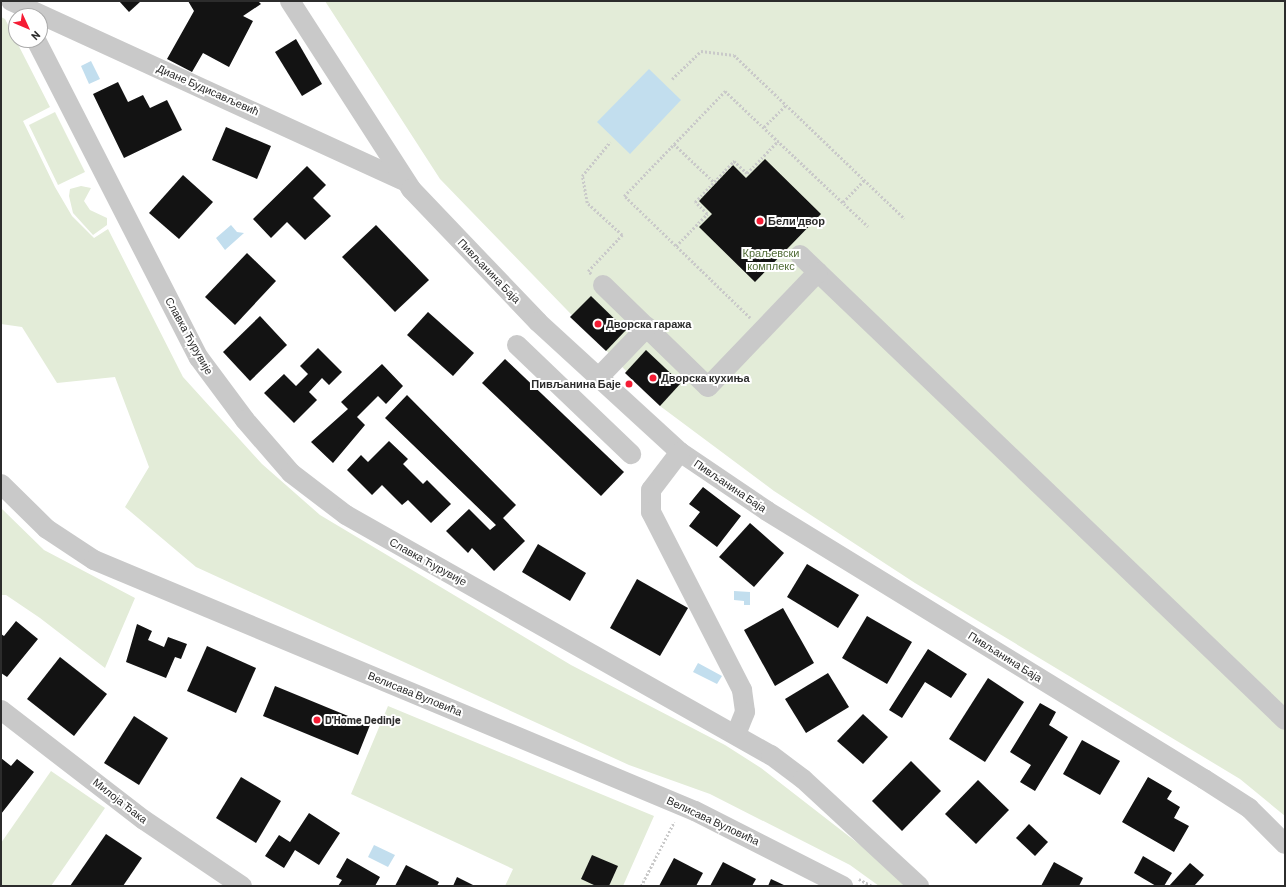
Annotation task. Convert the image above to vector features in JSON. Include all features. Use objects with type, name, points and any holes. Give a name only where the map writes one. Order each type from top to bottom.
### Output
[{"type":"street","name":"Пивљанина Баја","points":[[290,1],[403,181],[575,356],[680,452],[760,507],[1249,808],[1285,844]]},
{"type":"street","name":"Диане Будисављевић","points":[[17,5],[403,181]]},
{"type":"street","name":"Славка Ћурувије","points":[[40,48],[199,358],[291,474],[346,515],[736,734]]},
{"type":"street","points":[[800,255],[1285,720]]},
{"type":"street","points":[[603,285],[708,387],[818,272]]},
{"type":"street","points":[[598,378],[647,327]]},
{"type":"street","points":[[517,345],[631,454]]},
{"type":"street","points":[[553,379],[575,356]]},
{"type":"street","points":[[604,428],[627,404]]},
{"type":"street","points":[[680,452],[651,490],[651,512],[742,690],[745,712],[736,734],[803,779],[920,886]]},
{"type":"street","name":"Велисава Вуловића","points":[[1,484],[47,529],[94,560],[682,805],[843,886]]},
{"type":"street","name":"Милоја Ђака","points":[[1,710],[144,820],[242,886]]},
{"type":"path","points":[[672,79],[701,52],[734,55],[904,218]]},
{"type":"path","points":[[762,330],[624,196],[725,91],[868,226]]},
{"type":"path","points":[[764,128],[786,105]]},
{"type":"path","points":[[676,246],[707,214],[695,202],[734,161],[747,173],[778,141]]},
{"type":"path","points":[[603,285],[588,272],[622,235],[587,203],[582,176],[610,142]]},
{"type":"path","points":[[674,144],[714,182]]},
{"type":"path","points":[[843,202],[864,180]]},
{"type":"path","points":[[641,886],[682,805]]},
{"type":"green space","name":"Краљевски комплекс","points":[[325,1],[1285,1],[1285,816],[1240,779],[915,583],[774,491],[660,406],[440,179]]},
{"type":"green space","points":[[1,17],[5,19],[8,25],[8,48],[20,48],[50,107],[23,121],[55,187],[72,216],[94,238],[108,229],[183,377],[262,464],[320,515],[571,665],[725,745],[761,768],[913,886],[879,886],[850,865],[710,794],[629,765],[196,567],[125,507],[149,467],[115,377],[57,383],[22,327],[1,324]]},
{"type":"green space","points":[[55,112],[85,172],[58,185],[29,125]]},
{"type":"green space","points":[[81,186],[91,188],[84,201],[90,210],[107,218],[107,225],[93,235],[73,213],[69,196],[70,189]]},
{"type":"green space","points":[[1,508],[44,550],[135,598],[105,668],[40,618],[6,595],[1,595]]},
{"type":"green space","points":[[388,706],[654,816],[623,886],[505,886],[513,869],[351,794]]},
{"type":"green space","points":[[51,771],[105,808],[51,886],[1,886],[1,843]]},
{"type":"water","points":[[91,61],[100,79],[89,84],[81,66]]},
{"type":"water","points":[[649,69],[681,100],[630,154],[597,122]]},
{"type":"water","points":[[231,225],[237,232],[244,233],[225,250],[216,238]]},
{"type":"water","points":[[734,591],[750,592],[750,605],[744,605],[744,601],[734,600]]},
{"type":"water","points":[[698,663],[722,676],[717,684],[693,672]]},
{"type":"water","points":[[374,845],[395,855],[388,867],[368,857]]},
{"type":"building","points":[[119,1],[141,1],[129,12]]},
{"type":"building","points":[[188,1],[258,1],[261,4],[243,16],[253,21],[229,67],[203,53],[192,72],[167,59],[194,11]]},
{"type":"building","points":[[296,39],[322,84],[302,96],[275,52]]},
{"type":"building","points":[[118,82],[128,102],[143,95],[150,108],[167,100],[182,130],[124,158],[93,94]]},
{"type":"building","points":[[226,127],[271,146],[257,179],[212,160]]},
{"type":"building","name":"Бели двор","points":[[765,159],[821,214],[755,282],[699,227],[712,214],[699,201],[733,165],[746,178]]},
{"type":"building","points":[[307,166],[326,185],[313,198],[331,216],[305,240],[287,222],[271,238],[253,219]]},
{"type":"building","points":[[183,175],[213,202],[179,239],[149,213]]},
{"type":"building","points":[[376,225],[429,280],[395,312],[342,257]]},
{"type":"building","points":[[247,253],[276,281],[235,325],[205,297]]},
{"type":"building","name":"Дворска гаража","points":[[591,296],[626,330],[606,351],[570,317]]},
{"type":"building","points":[[428,312],[474,353],[453,376],[407,335]]},
{"type":"building","points":[[260,316],[287,345],[250,381],[223,352]]},
{"type":"building","points":[[318,348],[342,372],[329,385],[322,378],[309,392],[317,400],[294,423],[264,393],[284,374],[296,386],[308,374],[300,366]]},
{"type":"building","name":"Дворска кухиња","points":[[646,350],[681,383],[660,406],[625,373]]},
{"type":"building","points":[[505,359],[624,472],[601,496],[482,383]]},
{"type":"building","points":[[382,364],[403,386],[386,404],[378,396],[357,417],[365,425],[333,463],[311,442],[348,409],[341,402]]},
{"type":"building","points":[[407,395],[516,505],[503,518],[525,541],[494,571],[472,548],[468,553],[446,531],[469,509],[490,530],[496,525],[385,418]]},
{"type":"building","points":[[389,441],[408,459],[403,464],[423,484],[427,480],[451,504],[431,523],[408,500],[402,505],[382,485],[372,495],[347,470],[361,455],[368,462]]},
{"type":"building","points":[[703,487],[741,516],[717,547],[689,526],[700,512],[689,504]]},
{"type":"building","points":[[750,523],[784,553],[754,587],[719,557]]},
{"type":"building","points":[[538,544],[586,573],[570,601],[522,572]]},
{"type":"building","points":[[807,564],[859,595],[838,628],[787,597]]},
{"type":"building","points":[[637,579],[688,608],[660,656],[610,628]]},
{"type":"building","points":[[783,608],[814,663],[775,686],[744,630]]},
{"type":"building","points":[[867,616],[912,642],[887,684],[842,658]]},
{"type":"building","points":[[16,621],[38,639],[7,677],[1,673],[1,634],[4,636]]},
{"type":"building","points":[[137,624],[152,631],[148,640],[164,647],[168,637],[187,644],[181,659],[175,657],[166,678],[126,662]]},
{"type":"building","points":[[207,646],[256,668],[236,713],[187,691]]},
{"type":"building","points":[[928,649],[967,674],[951,698],[925,682],[902,718],[889,710]]},
{"type":"building","points":[[60,657],[107,694],[74,736],[27,699]]},
{"type":"building","points":[[828,673],[849,707],[806,733],[785,699]]},
{"type":"building","points":[[988,678],[1024,702],[985,762],[949,739]]},
{"type":"building","name":"D'Home Dedinje","points":[[275,686],[370,725],[358,755],[263,716]]},
{"type":"building","points":[[1040,703],[1056,712],[1049,725],[1068,737],[1035,791],[1020,782],[1031,765],[1010,752]]},
{"type":"building","points":[[863,714],[888,737],[863,764],[837,741]]},
{"type":"building","points":[[134,716],[168,738],[139,785],[104,763]]},
{"type":"building","points":[[1082,740],[1120,761],[1100,795],[1063,774]]},
{"type":"building","points":[[1,758],[11,766],[17,759],[34,772],[1,814]]},
{"type":"building","points":[[911,761],[941,791],[902,831],[872,801]]},
{"type":"building","points":[[241,777],[281,801],[256,843],[216,818]]},
{"type":"building","points":[[1148,777],[1172,791],[1167,799],[1180,807],[1174,818],[1189,826],[1174,852],[1122,822]]},
{"type":"building","points":[[978,780],[1009,810],[976,844],[945,814]]},
{"type":"building","points":[[309,813],[340,833],[319,865],[295,850],[284,868],[265,856],[279,835],[290,842]]},
{"type":"building","points":[[1029,824],[1048,842],[1035,856],[1016,838]]},
{"type":"building","points":[[106,834],[142,858],[123,886],[70,886]]},
{"type":"building","points":[[592,855],[618,866],[609,886],[596,886],[581,879]]},
{"type":"building","points":[[1143,856],[1172,873],[1164,886],[1156,886],[1134,873]]},
{"type":"building","points":[[347,858],[380,877],[375,886],[338,886],[342,880],[336,877]]},
{"type":"building","points":[[674,858],[703,873],[696,886],[659,886]]},
{"type":"building","points":[[723,862],[756,879],[752,886],[710,886]]},
{"type":"building","points":[[1054,862],[1083,878],[1079,886],[1041,886]]},
{"type":"building","points":[[1190,863],[1204,875],[1194,886],[1169,886]]},
{"type":"building","points":[[406,865],[439,882],[437,886],[395,886]]},
{"type":"building","points":[[457,877],[473,885],[482,886],[453,886]]},
{"type":"building","points":[[771,879],[786,886],[768,886]]},
{"type":"place","name":"Бели двор","points":[[760,221]]},
{"type":"place","name":"Дворска гаража","points":[[598,324]]},
{"type":"place","name":"Дворска кухиња","points":[[653,378]]},
{"type":"place","name":"Пивљанина Баје","points":[[629,384]]},
{"type":"place","name":"D'Home Dedinje","points":[[317,720]]}]
